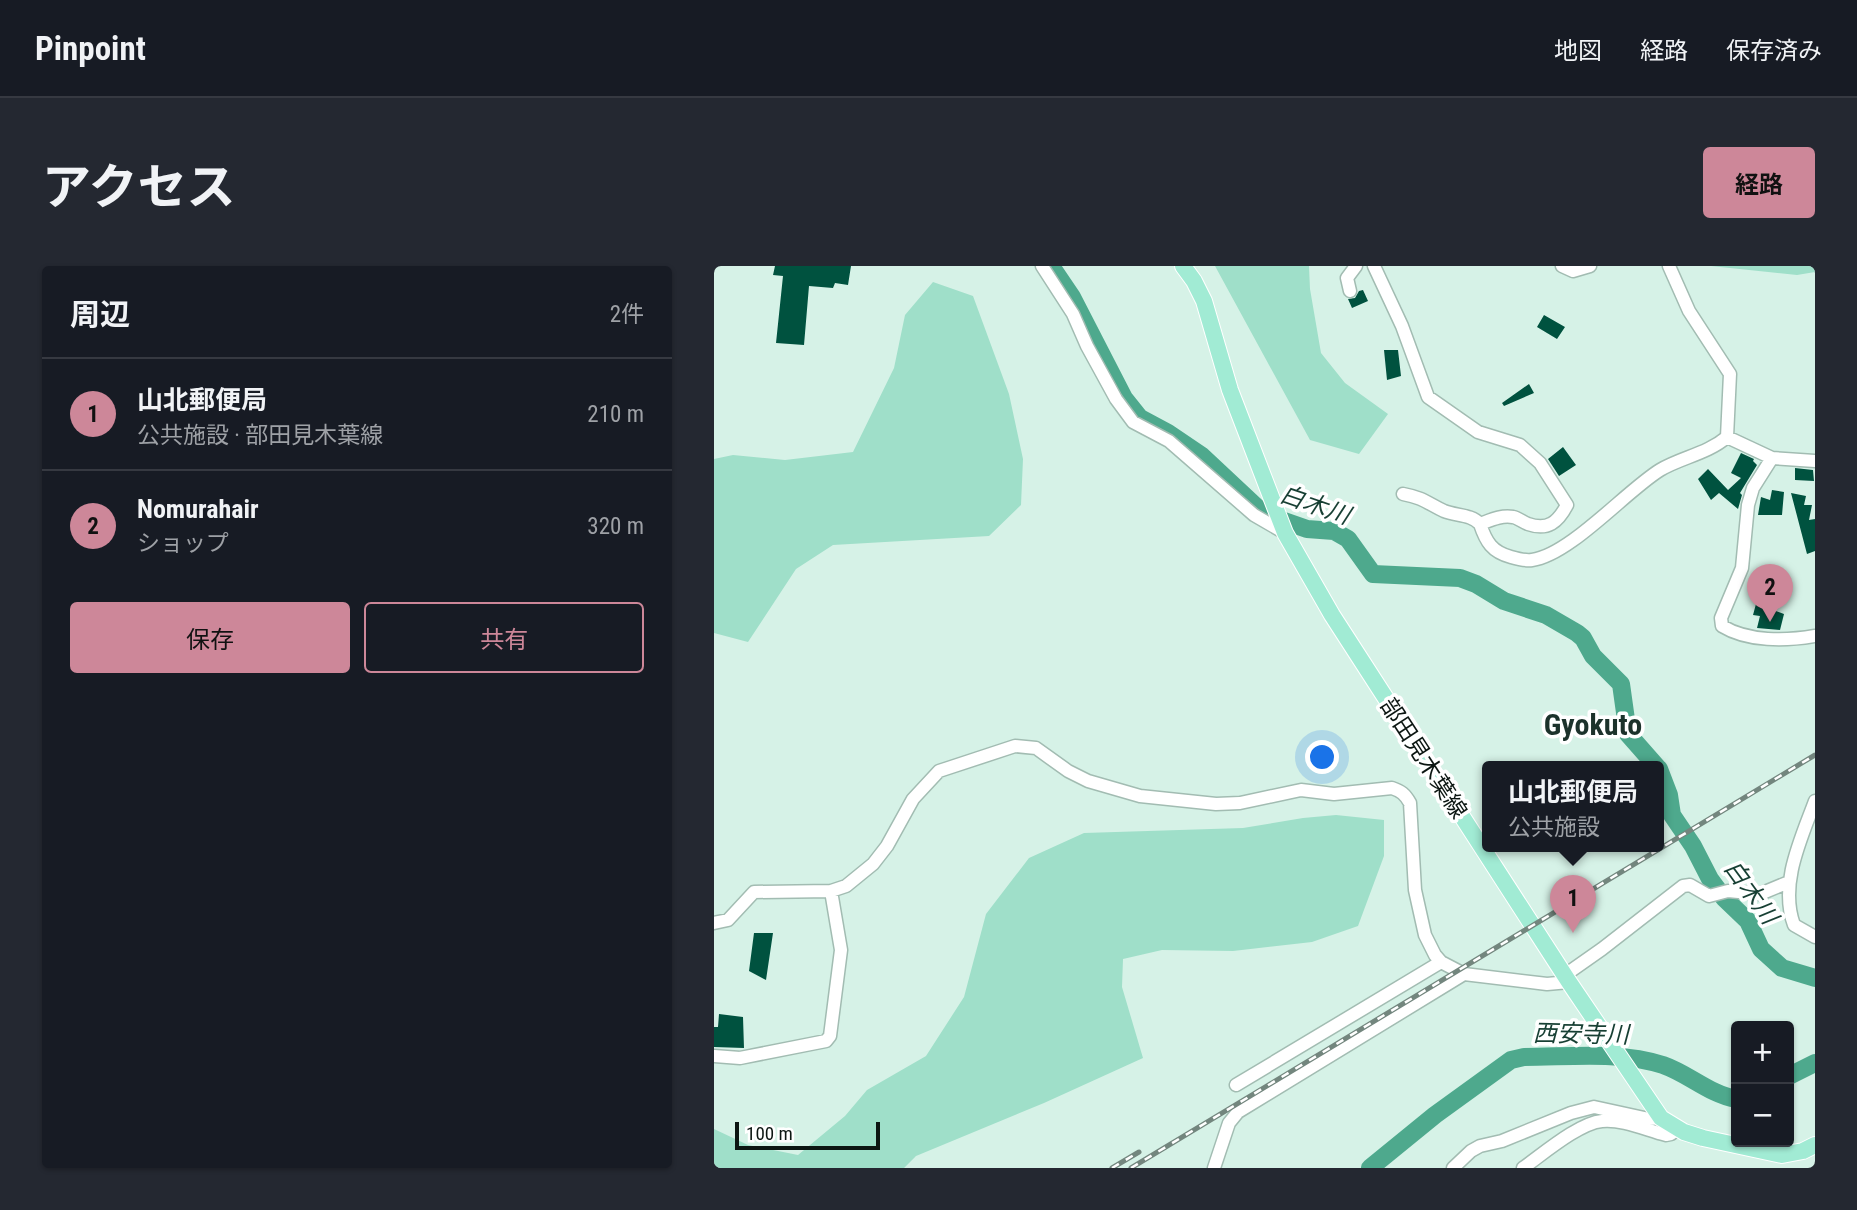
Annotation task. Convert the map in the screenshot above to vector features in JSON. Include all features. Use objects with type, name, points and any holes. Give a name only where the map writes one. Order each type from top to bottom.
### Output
[{"type":"main road","name":"部田見木葉線","points":[[1183,266],[1204,301],[1230,390],[1284,529],[1332,615],[1482,847]]},
{"type":"main road","name":"部田見木葉線","points":[[1485,852],[1661,1118],[1703,1138],[1782,1155],[1815,1146]]},
{"type":"street","points":[[1042,266],[1073,314],[1116,399],[1133,422],[1169,441],[1254,515],[1284,529]]},
{"type":"street","points":[[1350,290],[1347,278],[1356,266]]},
{"type":"street","points":[[1374,266],[1402,326],[1427,397],[1478,432],[1520,445],[1539,463],[1567,505],[1559,519],[1550,526],[1539,527],[1514,517],[1499,517],[1480,524]]},
{"type":"street","points":[[1562,266],[1573,271],[1590,266]]},
{"type":"street","points":[[1403,494],[1422,498],[1445,512],[1475,519],[1493,550],[1530,561],[1546,556],[1602,518],[1661,470],[1716,446],[1727,437],[1730,374],[1689,311],[1668,266]]},
{"type":"street","points":[[1727,437],[1772,457],[1815,461]]},
{"type":"street","points":[[1772,457],[1752,488],[1748,505],[1745,556],[1721,618],[1722,626],[1729,631],[1776,640],[1815,636]]},
{"type":"street","points":[[714,923],[728,920],[754,892],[831,891],[846,886],[873,864],[887,846],[913,799],[939,771],[1015,746],[1040,749],[1068,771],[1088,781],[1140,796],[1216,804],[1240,803],[1301,790],[1334,793],[1392,788],[1400,791],[1406,795],[1411,807],[1415,890],[1425,935],[1441,962],[1464,974],[1547,984],[1567,979],[1683,886],[1690,885],[1709,896],[1728,891],[1760,894],[1789,882]]},
{"type":"street","points":[[1815,801],[1789,882],[1794,925],[1815,937]]},
{"type":"street","points":[[714,1056],[740,1058],[826,1041],[830,1036],[841,950],[831,891]]},
{"type":"street","points":[[1236,1085],[1441,962]]},
{"type":"street","points":[[1214,1168],[1229,1123],[1238,1112],[1464,974]]},
{"type":"street","points":[[1453,1168],[1480,1146],[1502,1141],[1594,1107],[1648,1119],[1661,1118]]},
{"type":"street","points":[[1523,1168],[1588,1124],[1618,1122],[1666,1135],[1671,1135],[1678,1128]]},
{"type":"green space","points":[[1215,266],[1309,266],[1310,289],[1321,353],[1345,383],[1388,414],[1359,454],[1310,440]]},
{"type":"green space","points":[[1711,266],[1815,266],[1815,272],[1797,275]]},
{"type":"green space","points":[[933,282],[973,296],[1009,394],[1023,459],[1021,505],[989,536],[833,545],[796,569],[748,642],[714,633],[714,459],[733,455],[785,460],[853,452],[894,368],[905,315]]},
{"type":"green space","points":[[1336,815],[1384,820],[1384,856],[1358,926],[1312,942],[1233,951],[1162,950],[1123,959],[1122,987],[1143,1058],[916,1156],[904,1168],[714,1168],[714,1129],[748,1145],[798,1155],[845,1116],[867,1090],[926,1056],[964,997],[986,914],[1029,858],[1084,833],[1243,828]]},
{"type":"building","points":[[775,266],[851,266],[848,285],[835,283],[833,288],[809,286],[804,345],[776,343],[783,276],[773,275]]},
{"type":"building","points":[[1363,290],[1368,301],[1352,308],[1348,299],[1355,298],[1359,291]]},
{"type":"building","points":[[1544,315],[1565,327],[1557,339],[1537,327]]},
{"type":"building","points":[[1384,350],[1398,350],[1401,376],[1387,380]]},
{"type":"building","points":[[1529,384],[1534,393],[1504,406],[1502,403]]},
{"type":"building","points":[[1563,447],[1576,465],[1559,476],[1548,459]]},
{"type":"building","points":[[1741,453],[1754,459],[1757,465],[1740,493],[1742,495],[1738,509],[1719,493],[1711,500],[1698,479],[1708,469],[1728,490],[1741,478],[1731,473]]},
{"type":"building","points":[[1795,468],[1813,470],[1814,481],[1795,480]]},
{"type":"building","points":[[1772,490],[1784,492],[1782,515],[1758,515],[1761,497],[1770,500]]},
{"type":"building","points":[[1791,493],[1806,496],[1804,505],[1812,505],[1809,520],[1815,519],[1815,551],[1807,554]]},
{"type":"building","points":[[1756,604],[1784,614],[1780,630],[1757,628],[1760,616],[1753,615]]},
{"type":"building","points":[[754,933],[773,933],[766,980],[749,971]]},
{"type":"building","points":[[719,1014],[743,1017],[744,1048],[714,1047],[714,1027],[718,1027]]},
{"type":"waterway","name":"白木川","points":[[1051,266],[1072,297],[1124,398],[1140,418],[1202,456],[1264,514],[1307,529],[1334,531],[1348,539],[1373,574],[1460,578],[1504,601],[1546,615],[1577,633],[1593,656],[1621,684],[1628,734],[1652,761]]},
{"type":"waterway","name":"白木川","points":[[1664,782],[1672,815],[1693,846],[1710,879],[1724,898],[1748,921],[1761,949],[1782,968],[1815,978]]},
{"type":"waterway","name":"西安寺川","points":[[1370,1168],[1435,1115],[1511,1060],[1524,1057],[1594,1056],[1646,1061],[1663,1065],[1731,1098]]},
{"type":"waterway","name":"西安寺川","points":[[1794,1074],[1815,1063]]},
{"type":"railway","points":[[1664,846],[1815,755]]},
{"type":"railway","points":[[1131,1168],[1654,852]]},
{"type":"railway","points":[[1112,1168],[1139,1152]]},
{"type":"place","name":"Nomurahair","points":[[1770,622]]},
{"type":"place","name":"山北郵便局","points":[[1573,933]]},
{"type":"district","name":"Gyokuto","points":[[1593,725]]}]
